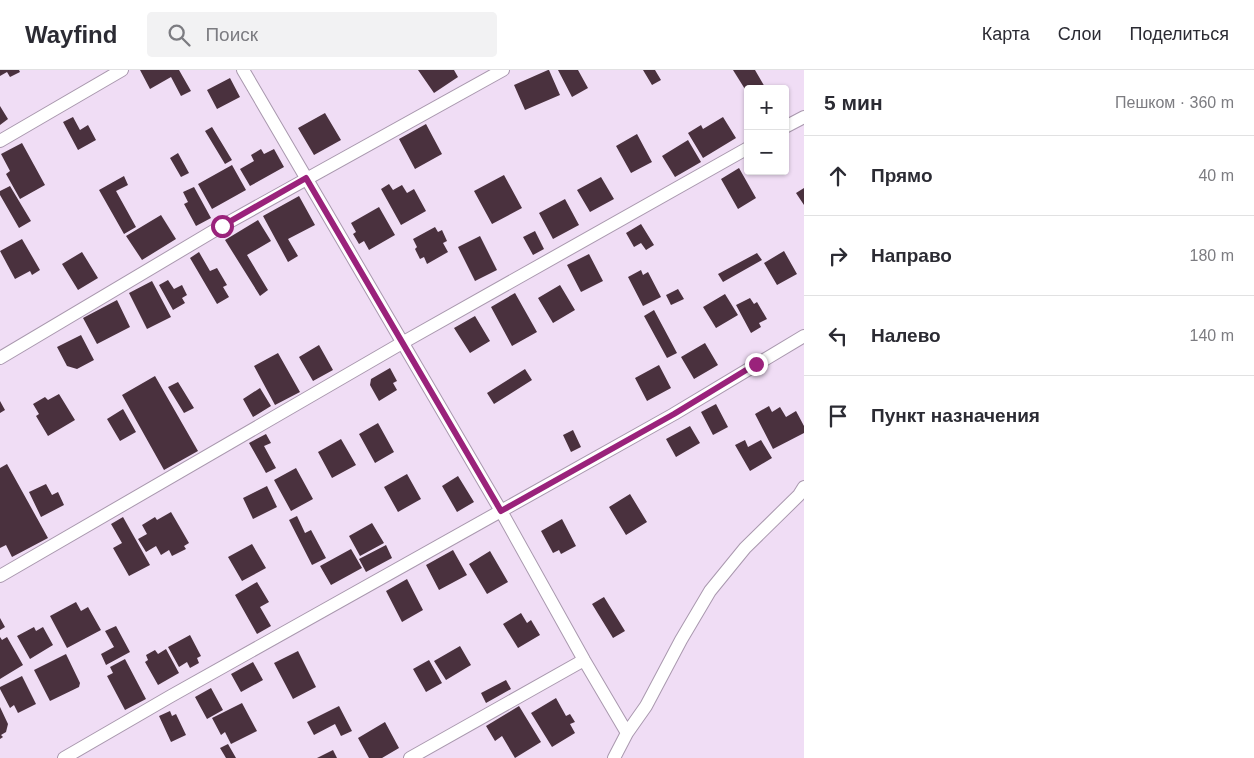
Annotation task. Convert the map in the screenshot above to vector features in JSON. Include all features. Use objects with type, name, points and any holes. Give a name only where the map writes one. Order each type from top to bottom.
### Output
[{"type":"street","points":[[0,140],[122,70]]},
{"type":"street","points":[[243,70],[501,511],[627,733]]},
{"type":"street","points":[[0,358],[306,178],[503,70]]},
{"type":"street","points":[[789,125],[804,116]]},
{"type":"street","points":[[0,576],[402,343],[744,150]]},
{"type":"street","points":[[64,758],[674,414],[804,336]]},
{"type":"street","points":[[614,758],[627,733],[646,706],[681,640],[710,592],[745,548],[799,495],[804,487]]},
{"type":"street","points":[[410,758],[584,660]]},
{"type":"building","points":[[0,70],[19,70],[20,72],[10,77],[7,72],[0,76]]},
{"type":"building","points":[[140,70],[179,70],[191,91],[181,96],[171,77],[150,89]]},
{"type":"building","points":[[418,70],[454,70],[458,77],[434,93]]},
{"type":"building","points":[[548,70],[560,95],[525,110],[514,85]]},
{"type":"building","points":[[558,70],[578,70],[588,88],[572,97]]},
{"type":"building","points":[[643,70],[655,70],[661,80],[652,85]]},
{"type":"building","points":[[733,70],[755,70],[764,85],[744,85],[744,88]]},
{"type":"building","points":[[230,78],[240,97],[217,109],[207,90]]},
{"type":"building","points":[[0,106],[8,119],[0,125]]},
{"type":"building","points":[[325,113],[341,140],[314,155],[298,128]]},
{"type":"building","points":[[73,117],[80,130],[88,125],[96,140],[78,150],[63,122]]},
{"type":"building","points":[[723,117],[736,138],[703,158],[688,133],[701,125],[703,129]]},
{"type":"building","points":[[426,124],[442,154],[415,169],[399,139]]},
{"type":"building","points":[[212,127],[232,160],[225,164],[205,131]]},
{"type":"building","points":[[637,134],[652,162],[631,173],[616,146]]},
{"type":"building","points":[[688,140],[701,162],[675,177],[662,156]]},
{"type":"building","points":[[22,143],[45,185],[20,199],[6,174],[10,171],[1,154]]},
{"type":"building","points":[[261,149],[264,154],[274,149],[284,167],[250,186],[240,169],[254,161],[251,155]]},
{"type":"building","points":[[178,153],[189,173],[181,177],[170,158]]},
{"type":"building","points":[[232,165],[246,190],[212,209],[198,184]]},
{"type":"building","points":[[739,168],[756,198],[738,209],[721,179]]},
{"type":"building","points":[[504,175],[522,208],[492,224],[474,191]]},
{"type":"building","points":[[124,176],[128,185],[116,191],[136,227],[124,234],[99,190]]},
{"type":"building","points":[[601,177],[614,199],[590,212],[577,190]]},
{"type":"building","points":[[389,184],[393,190],[402,185],[407,193],[414,189],[426,211],[401,225],[381,189]]},
{"type":"building","points":[[10,186],[31,221],[19,228],[0,195],[0,191]]},
{"type":"building","points":[[194,187],[211,218],[196,226],[184,204],[188,202],[183,192]]},
{"type":"building","points":[[804,188],[804,205],[796,193]]},
{"type":"building","points":[[299,196],[315,225],[288,239],[298,256],[288,262],[263,216]]},
{"type":"building","points":[[565,199],[579,225],[553,239],[539,213]]},
{"type":"building","points":[[379,207],[395,235],[369,250],[364,241],[359,244],[353,234],[356,232],[351,223]]},
{"type":"building","points":[[161,215],[176,239],[142,260],[126,236]]},
{"type":"building","points":[[258,220],[271,241],[247,255],[268,290],[260,296],[225,240]]},
{"type":"building","points":[[641,224],[654,245],[646,250],[641,243],[634,247],[626,233]]},
{"type":"building","points":[[435,227],[438,232],[442,230],[447,241],[443,243],[448,252],[427,264],[424,257],[420,259],[413,239]]},
{"type":"building","points":[[535,231],[544,249],[533,255],[523,237]]},
{"type":"building","points":[[480,236],[497,270],[475,281],[458,247]]},
{"type":"building","points":[[22,239],[40,270],[32,275],[30,271],[15,279],[0,251]]},
{"type":"building","points":[[784,251],[797,274],[777,285],[764,263]]},
{"type":"building","points":[[82,252],[98,278],[78,290],[62,264]]},
{"type":"building","points":[[199,252],[210,271],[217,268],[227,285],[223,287],[229,297],[217,304],[190,258]]},
{"type":"building","points":[[757,253],[762,260],[723,282],[718,274]]},
{"type":"building","points":[[589,254],[603,281],[581,292],[567,265]]},
{"type":"building","points":[[641,270],[643,275],[648,272],[661,297],[643,306],[628,277]]},
{"type":"building","points":[[168,280],[174,289],[182,285],[187,295],[182,298],[185,303],[173,310],[159,285]]},
{"type":"building","points":[[152,281],[171,317],[147,329],[129,293]]},
{"type":"building","points":[[560,285],[575,310],[553,323],[538,298]]},
{"type":"building","points":[[678,289],[684,299],[671,305],[666,295]]},
{"type":"building","points":[[515,293],[537,332],[512,346],[491,307]]},
{"type":"building","points":[[725,294],[738,315],[716,328],[703,307]]},
{"type":"building","points":[[750,298],[754,304],[757,302],[767,319],[759,323],[761,327],[751,333],[736,305]]},
{"type":"building","points":[[117,300],[130,327],[97,344],[83,318]]},
{"type":"building","points":[[654,310],[677,353],[667,358],[644,316]]},
{"type":"building","points":[[475,316],[490,341],[470,353],[454,328]]},
{"type":"building","points":[[81,335],[94,360],[77,369],[67,366],[57,347]]},
{"type":"building","points":[[705,343],[718,365],[694,379],[681,357]]},
{"type":"building","points":[[319,345],[333,370],[313,381],[299,357]]},
{"type":"building","points":[[278,353],[300,392],[275,405],[254,366]]},
{"type":"building","points":[[659,365],[671,388],[647,401],[635,378]]},
{"type":"building","points":[[390,368],[397,381],[393,383],[397,390],[379,401],[370,385],[371,379]]},
{"type":"building","points":[[525,369],[532,380],[494,404],[487,393]]},
{"type":"building","points":[[155,376],[198,451],[164,470],[122,395]]},
{"type":"building","points":[[178,382],[194,408],[184,413],[168,387]]},
{"type":"building","points":[[260,388],[271,406],[253,417],[243,399]]},
{"type":"building","points":[[59,394],[75,420],[48,436],[36,416],[39,414],[33,404],[45,397],[48,400]]},
{"type":"building","points":[[0,401],[5,410],[0,413]]},
{"type":"building","points":[[716,404],[728,427],[713,435],[701,412]]},
{"type":"building","points":[[769,406],[772,412],[780,407],[786,417],[796,411],[804,426],[804,433],[773,449],[755,414]]},
{"type":"building","points":[[123,409],[136,432],[120,441],[107,419]]},
{"type":"building","points":[[378,423],[394,452],[375,463],[359,434]]},
{"type":"building","points":[[690,426],[700,443],[676,457],[666,439]]},
{"type":"building","points":[[573,430],[581,447],[571,452],[563,435]]},
{"type":"building","points":[[266,434],[271,443],[264,446],[276,468],[266,473],[249,443]]},
{"type":"building","points":[[341,439],[356,465],[332,478],[318,452]]},
{"type":"building","points":[[745,440],[748,447],[761,440],[772,458],[750,471],[735,445]]},
{"type":"building","points":[[7,464],[48,538],[12,557],[6,545],[0,548],[0,468]]},
{"type":"building","points":[[296,468],[313,499],[291,511],[274,480]]},
{"type":"building","points":[[407,474],[421,499],[398,512],[384,487]]},
{"type":"building","points":[[458,476],[474,502],[457,512],[442,486]]},
{"type":"building","points":[[46,484],[52,495],[58,492],[64,505],[41,517],[29,492]]},
{"type":"building","points":[[267,486],[277,507],[253,519],[243,498]]},
{"type":"building","points":[[630,494],[647,522],[626,535],[609,507]]},
{"type":"building","points":[[171,512],[189,543],[184,546],[186,549],[172,556],[169,550],[161,555],[156,546],[146,552],[138,539],[147,534],[142,525],[155,517],[157,520]]},
{"type":"building","points":[[297,516],[305,533],[311,530],[326,558],[312,565],[289,520]]},
{"type":"building","points":[[123,517],[150,565],[129,576],[113,548],[122,543],[111,524]]},
{"type":"building","points":[[562,519],[576,546],[561,554],[559,550],[553,553],[541,531]]},
{"type":"building","points":[[372,523],[384,543],[360,556],[349,536]]},
{"type":"building","points":[[252,544],[266,568],[242,581],[228,557]]},
{"type":"building","points":[[386,545],[392,558],[366,572],[359,559]]},
{"type":"building","points":[[351,549],[362,568],[331,585],[320,566]]},
{"type":"building","points":[[453,550],[467,575],[439,590],[426,565]]},
{"type":"building","points":[[490,551],[508,582],[487,594],[469,564]]},
{"type":"building","points":[[407,579],[423,610],[402,622],[386,591]]},
{"type":"building","points":[[257,582],[269,602],[260,607],[271,626],[257,634],[235,595]]},
{"type":"building","points":[[604,597],[625,631],[613,638],[592,604]]},
{"type":"building","points":[[76,602],[81,611],[88,607],[101,630],[67,648],[50,616]]},
{"type":"building","points":[[521,613],[527,623],[531,620],[540,635],[518,648],[503,624]]},
{"type":"building","points":[[0,618],[5,627],[0,630]]},
{"type":"building","points":[[116,626],[130,652],[106,665],[101,654],[114,647],[105,631]]},
{"type":"building","points":[[34,627],[36,631],[43,627],[53,645],[30,659],[17,636]]},
{"type":"building","points":[[190,635],[201,656],[197,658],[199,663],[190,668],[187,662],[179,667],[168,647]]},
{"type":"building","points":[[0,637],[2,640],[7,637],[23,665],[0,679]]},
{"type":"building","points":[[460,646],[471,665],[446,680],[434,661]]},
{"type":"building","points":[[166,649],[179,673],[158,685],[145,662],[148,660],[146,655],[155,650],[158,654]]},
{"type":"building","points":[[298,651],[316,687],[293,699],[274,663]]},
{"type":"building","points":[[66,654],[80,683],[79,687],[50,701],[34,670]]},
{"type":"building","points":[[125,659],[146,699],[125,710],[107,676],[113,673],[110,667]]},
{"type":"building","points":[[429,660],[442,683],[426,692],[413,669]]},
{"type":"building","points":[[253,662],[263,680],[241,692],[231,674]]},
{"type":"building","points":[[22,676],[36,704],[18,713],[14,705],[10,708],[0,687]]},
{"type":"building","points":[[506,680],[511,689],[486,703],[481,693]]},
{"type":"building","points":[[211,688],[223,710],[207,719],[195,697]]},
{"type":"building","points":[[556,698],[566,716],[570,714],[575,722],[570,724],[575,733],[552,747],[531,713]]},
{"type":"building","points":[[242,703],[257,731],[231,744],[225,732],[221,735],[212,718]]},
{"type":"building","points":[[339,706],[352,731],[341,736],[335,724],[314,735],[307,722]]},
{"type":"building","points":[[519,706],[541,742],[515,758],[502,736],[495,741],[486,726]]},
{"type":"building","points":[[0,707],[8,724],[6,732],[1,735],[3,737],[0,739]]},
{"type":"building","points":[[170,711],[172,716],[176,714],[186,735],[171,742],[159,716]]},
{"type":"building","points":[[385,722],[399,748],[382,758],[369,758],[358,738]]},
{"type":"building","points":[[228,744],[236,758],[226,758],[220,748]]},
{"type":"building","points":[[333,750],[337,758],[317,758]]},
{"type":"route","points":[[222,226],[306,178],[501,511],[674,414],[756,364]]}]
